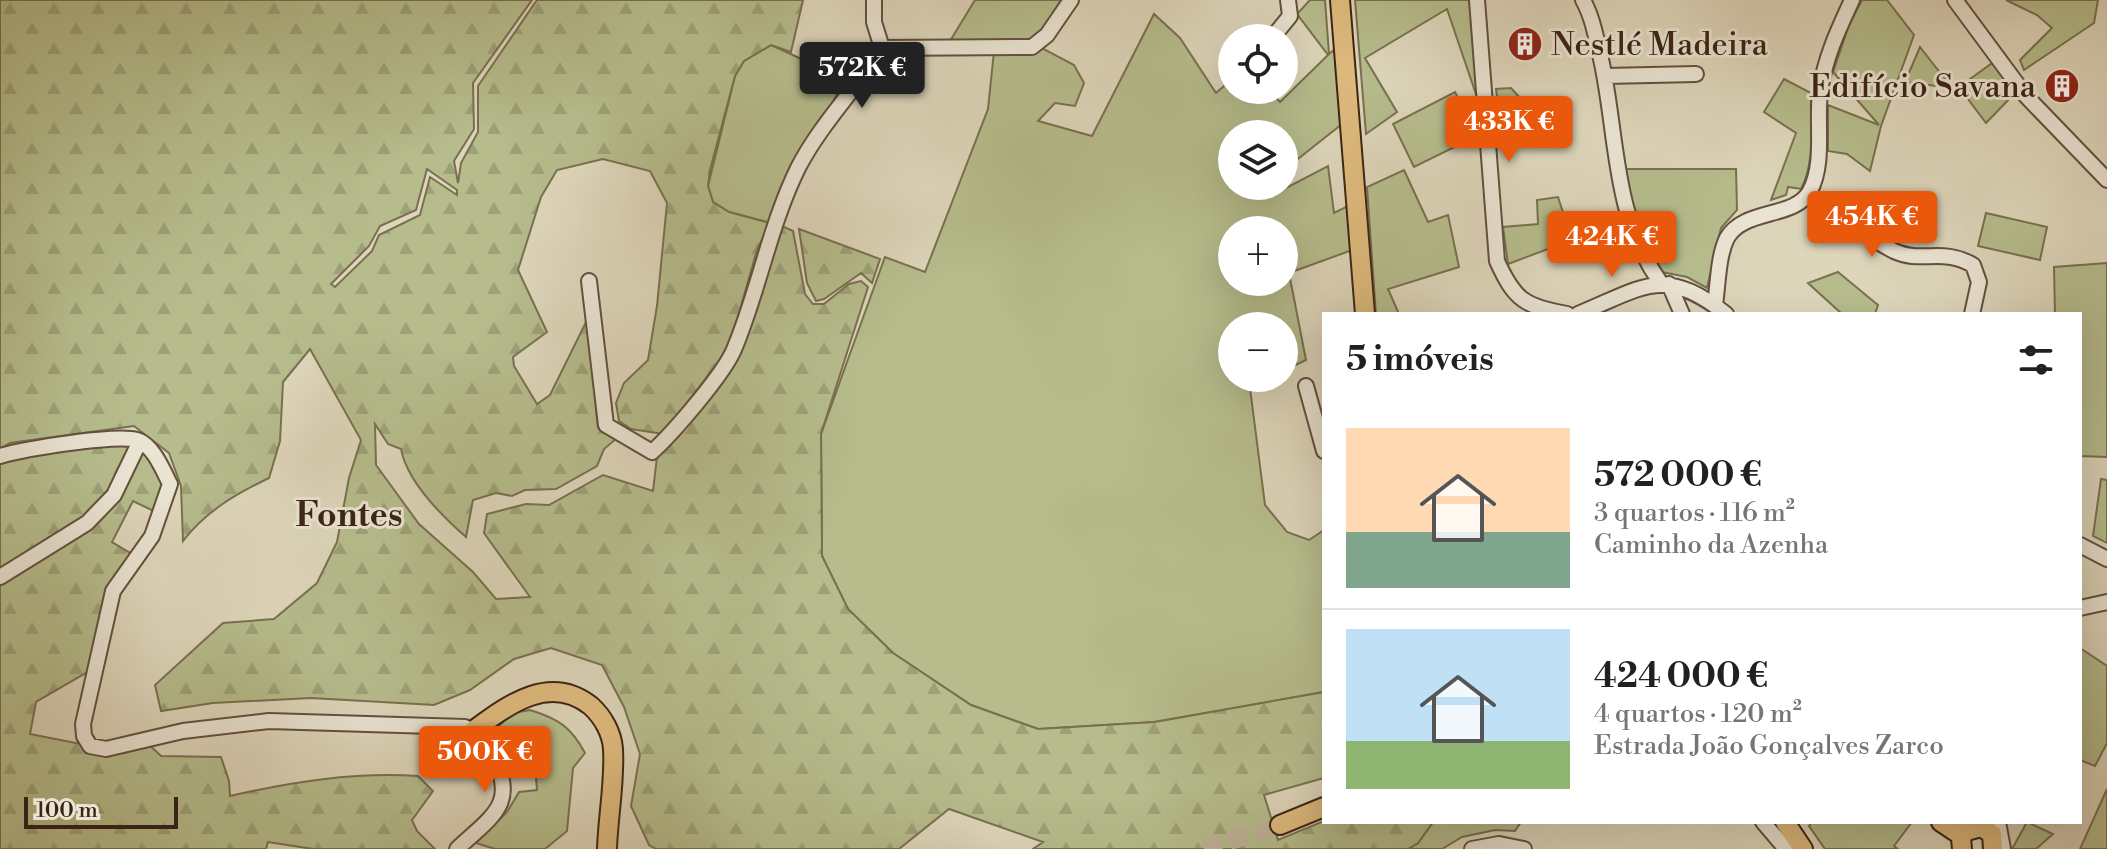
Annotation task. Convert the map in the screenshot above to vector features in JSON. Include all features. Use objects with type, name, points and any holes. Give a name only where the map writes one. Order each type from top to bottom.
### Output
[{"type":"main road","points":[[1340,0],[1365,312]]},
{"type":"main road","points":[[474,730],[520,699],[546,691],[574,696],[590,706],[603,720],[613,748],[607,849]]},
{"type":"main road","points":[[1280,825],[1322,808]]},
{"type":"main road","points":[[595,849],[607,824]]},
{"type":"main road","points":[[1786,824],[1803,849]]},
{"type":"main road","points":[[1943,824],[1962,842],[1971,828],[1987,824],[1992,834],[1993,849]]},
{"type":"street","points":[[874,0],[874,22],[882,48]]},
{"type":"street","points":[[882,48],[1032,47],[1047,35],[1071,0]]},
{"type":"street","points":[[1283,24],[1290,16],[1288,0]]},
{"type":"street","points":[[1477,0],[1497,261],[1509,287],[1524,303],[1559,312]]},
{"type":"street","points":[[1583,0],[1590,13],[1605,76],[1625,214],[1639,251],[1664,283],[1681,312]]},
{"type":"street","points":[[1584,312],[1664,283],[1720,309],[1726,240],[1735,228],[1797,203],[1809,194],[1815,178],[1821,88],[1833,40],[1852,0]]},
{"type":"street","points":[[1955,0],[2026,96],[2107,180]]},
{"type":"street","points":[[589,281],[606,425],[652,452],[671,435],[734,350],[765,251],[808,150],[882,48]]},
{"type":"street","points":[[1605,76],[1696,74]]},
{"type":"street","points":[[1809,194],[1895,252],[1919,257],[1954,254],[1973,265],[1979,282],[1972,312]]},
{"type":"street","points":[[1306,386],[1322,444]]},
{"type":"street","points":[[0,456],[119,439],[140,441],[158,460],[170,484],[152,536],[113,591],[83,724],[84,736],[90,746],[106,749],[183,731],[269,721],[447,726],[474,730],[483,739],[506,787],[504,800],[492,816],[457,849]]},
{"type":"street","points":[[0,577],[87,523],[119,488],[140,441]]},
{"type":"street","points":[[2082,546],[2107,559]]},
{"type":"street","points":[[2082,608],[2107,602]]},
{"type":"street","points":[[1765,824],[1786,849]]},
{"type":"street","points":[[1987,824],[2003,849]]},
{"type":"street","points":[[1472,849],[1524,849]]},
{"type":"green space","points":[[0,0],[532,0],[473,83],[474,129],[454,161],[458,183],[461,163],[478,132],[478,86],[537,0],[803,0],[791,52],[771,45],[744,61],[735,76],[710,170],[708,186],[713,202],[729,212],[770,223],[757,250],[729,348],[663,434],[631,429],[619,421],[616,403],[624,383],[648,360],[657,306],[667,203],[650,171],[603,159],[557,170],[541,197],[518,270],[547,332],[513,357],[514,366],[537,404],[550,395],[587,320],[598,428],[616,439],[604,449],[597,466],[556,489],[525,490],[512,496],[496,493],[473,500],[466,537],[427,497],[410,473],[401,449],[388,444],[375,424],[376,465],[419,524],[473,572],[496,599],[530,597],[484,533],[487,514],[526,504],[549,505],[603,475],[653,491],[657,457],[674,440],[741,350],[782,226],[793,231],[805,294],[813,304],[824,304],[849,284],[861,281],[868,287],[821,434],[822,556],[848,609],[893,653],[971,705],[1038,729],[1155,722],[1322,692],[1322,779],[1264,795],[1278,840],[1322,822],[1432,824],[1418,843],[1408,849],[1033,849],[1043,842],[949,809],[899,849],[656,849],[649,845],[631,806],[640,754],[624,707],[602,665],[551,648],[514,659],[470,690],[434,705],[311,698],[213,703],[161,711],[155,685],[223,623],[274,619],[317,583],[337,542],[349,478],[361,440],[310,349],[283,382],[280,441],[269,478],[222,504],[183,541],[181,486],[169,453],[134,426],[10,443],[0,449]],"holes":[[[427,169],[457,190],[457,195],[430,177],[420,215],[379,235],[372,251],[335,287],[331,284],[369,246],[380,226],[416,210]]]},
{"type":"green space","points":[[975,0],[1065,0],[1031,43],[950,41]]},
{"type":"green space","points":[[1310,0],[1325,0],[1329,54],[1335,49],[1342,124],[1298,159],[1298,120],[1218,120],[1218,200],[1298,200],[1298,182],[1328,166],[1334,213],[1350,205],[1355,249],[1298,270],[1298,216],[1218,216],[1218,296],[1293,296],[1297,312],[1218,312],[1218,392],[1251,392],[1265,505],[1287,532],[1309,540],[1322,531],[1322,692],[1154,722],[1038,729],[971,705],[893,653],[848,609],[822,556],[821,434],[885,257],[925,272],[988,109],[994,51],[1033,52],[1042,48],[1074,65],[1084,83],[1075,106],[1055,103],[1038,121],[1092,136],[1154,14],[1180,38],[1216,93],[1218,91],[1218,104],[1298,104],[1298,84],[1328,55],[1297,14]]},
{"type":"green space","points":[[1355,0],[1473,0],[1482,112],[1447,9],[1365,58],[1397,112],[1366,134]]},
{"type":"green space","points":[[1862,0],[1887,0],[1914,35],[1881,126],[1870,171],[1847,154],[1828,151],[1828,105],[1879,125],[1833,72],[1849,25]]},
{"type":"green space","points":[[2006,0],[2098,0],[2094,23],[2024,70],[2020,60],[2052,28],[2037,15]]},
{"type":"green space","points":[[771,45],[845,79],[770,223],[729,212],[713,202],[708,186],[735,76],[744,61]]},
{"type":"green space","points":[[1920,47],[1948,83],[1944,87],[1905,82]]},
{"type":"green space","points":[[1995,61],[2015,93],[1986,123],[1959,87]]},
{"type":"green space","points":[[1784,79],[1811,93],[1809,167],[1801,189],[1788,187],[1786,195],[1771,200],[1796,133],[1764,112]]},
{"type":"green space","points":[[1511,88],[1520,98],[1522,117],[1500,120],[1496,89]]},
{"type":"green space","points":[[1455,92],[1477,136],[1414,167],[1393,124]]},
{"type":"green space","points":[[1622,169],[1736,169],[1737,210],[1721,228],[1707,288],[1687,277],[1662,272],[1634,220]]},
{"type":"green space","points":[[1404,170],[1428,222],[1448,215],[1459,267],[1388,289],[1398,312],[1376,312],[1367,187]]},
{"type":"green space","points":[[1558,197],[1572,240],[1508,264],[1503,227],[1538,224],[1537,200]]},
{"type":"green space","points":[[1986,213],[2047,227],[2040,260],[1978,246]]},
{"type":"green space","points":[[799,229],[880,259],[872,283],[861,273],[824,299],[816,301],[807,283]]},
{"type":"green space","points":[[2107,263],[2107,457],[2082,456],[2082,312],[2055,312],[2054,267]]},
{"type":"green space","points":[[1838,272],[1878,305],[1876,312],[1840,312],[1808,283]]},
{"type":"green space","points":[[1298,319],[1306,360],[1298,364]]},
{"type":"green space","points":[[140,441],[170,484],[162,515],[133,501],[112,542],[137,557],[113,591],[96,667],[36,702],[30,734],[106,749],[143,739],[161,756],[221,757],[230,796],[323,779],[370,775],[418,776],[433,791],[412,820],[417,831],[435,849],[313,849],[268,842],[266,849],[0,849],[0,456]]},
{"type":"green space","points":[[2101,479],[2107,480],[2107,543],[2093,536]]},
{"type":"green space","points":[[2082,649],[2107,666],[2107,743],[2095,766],[2082,761]]},
{"type":"green space","points":[[530,710],[563,725],[585,753],[573,768],[567,831],[545,849],[495,849],[476,843],[507,812],[519,792],[537,790],[535,765],[520,763],[519,752],[506,735],[492,732],[513,713]]},
{"type":"green space","points":[[2107,789],[2107,849],[2080,849]]},
{"type":"green space","points":[[1432,824],[1520,824],[1515,831],[1495,830],[1462,837],[1442,849],[1408,849],[1418,843]]},
{"type":"green space","points":[[1910,824],[1894,846],[1898,849],[1825,849],[1809,826]]},
{"type":"green space","points":[[2026,824],[2053,834],[2036,849],[2012,849]]},
{"type":"tunnel","points":[[1204,849],[1280,825]]},
{"type":"place","name":"Nestlé Madeira","points":[[1525,44]]},
{"type":"place","name":"Edifício Savana","points":[[2062,86]]},
{"type":"district","name":"Fontes","points":[[349,514]]}]
